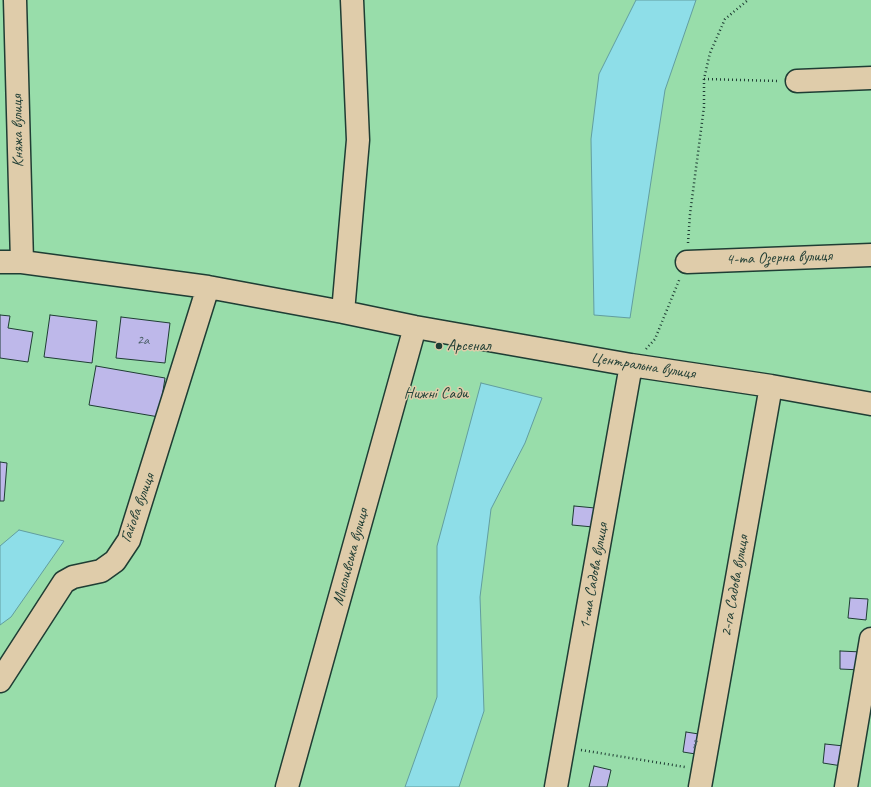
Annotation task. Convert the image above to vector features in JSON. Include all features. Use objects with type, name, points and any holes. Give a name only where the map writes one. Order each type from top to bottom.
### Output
[{"type":"street","name":"Княжа вулиця","points":[[15,0],[22,262]]},
{"type":"street","points":[[343,312],[358,140],[352,0]]},
{"type":"street","points":[[796,81],[871,78]]},
{"type":"street","name":"4-та Озерна вулиця","points":[[687,262],[871,255]]},
{"type":"street","name":"Центральна вулиця","points":[[0,262],[22,262],[208,287],[343,312],[415,328],[631,366],[771,386],[871,404]]},
{"type":"street","name":"Гайова вулиця","points":[[0,681],[64,582],[73,577],[102,571],[115,561],[129,540],[208,287]]},
{"type":"street","name":"Мисливська вулиця","points":[[287,787],[415,328]]},
{"type":"street","name":"1-ша Садова вулиця","points":[[556,787],[631,366]]},
{"type":"street","name":"2-га Садова вулиця","points":[[702,779],[771,386]]},
{"type":"street","points":[[846,787],[871,639]]},
{"type":"path","points":[[631,366],[655,339],[687,262],[690,214],[704,107],[704,79],[710,53],[725,19],[748,0]]},
{"type":"path","points":[[704,79],[796,81]]},
{"type":"path","points":[[563,747],[702,779]]},
{"type":"green space","name":"Нижні Сади","points":[[0,0],[871,0],[871,787],[0,787]]},
{"type":"water","points":[[636,0],[696,0],[665,90],[630,318],[594,315],[591,139],[599,74]]},
{"type":"water","points":[[481,383],[542,398],[525,443],[491,509],[480,597],[484,711],[459,787],[405,787],[437,697],[437,546]]},
{"type":"water","points":[[19,530],[64,541],[11,617],[0,625],[0,546]]},
{"type":"building","points":[[0,315],[10,316],[8,328],[33,332],[28,362],[0,358]]},
{"type":"building","points":[[50,315],[97,321],[92,363],[44,357]]},
{"type":"building","points":[[121,317],[170,323],[165,363],[116,358]]},
{"type":"building","points":[[96,366],[165,378],[159,417],[89,405]]},
{"type":"building","points":[[0,462],[7,463],[4,501],[0,501]]},
{"type":"building","points":[[574,506],[595,508],[593,527],[572,525]]},
{"type":"building","points":[[850,598],[868,599],[866,620],[848,618]]},
{"type":"building","points":[[840,651],[862,652],[861,670],[840,669]]},
{"type":"building","points":[[686,732],[705,735],[702,755],[683,752]]},
{"type":"building","points":[[825,744],[844,746],[842,766],[823,763]]},
{"type":"building","points":[[594,766],[611,770],[607,787],[589,787]]},
{"type":"place","name":"Арсенал","points":[[439,346]]}]
